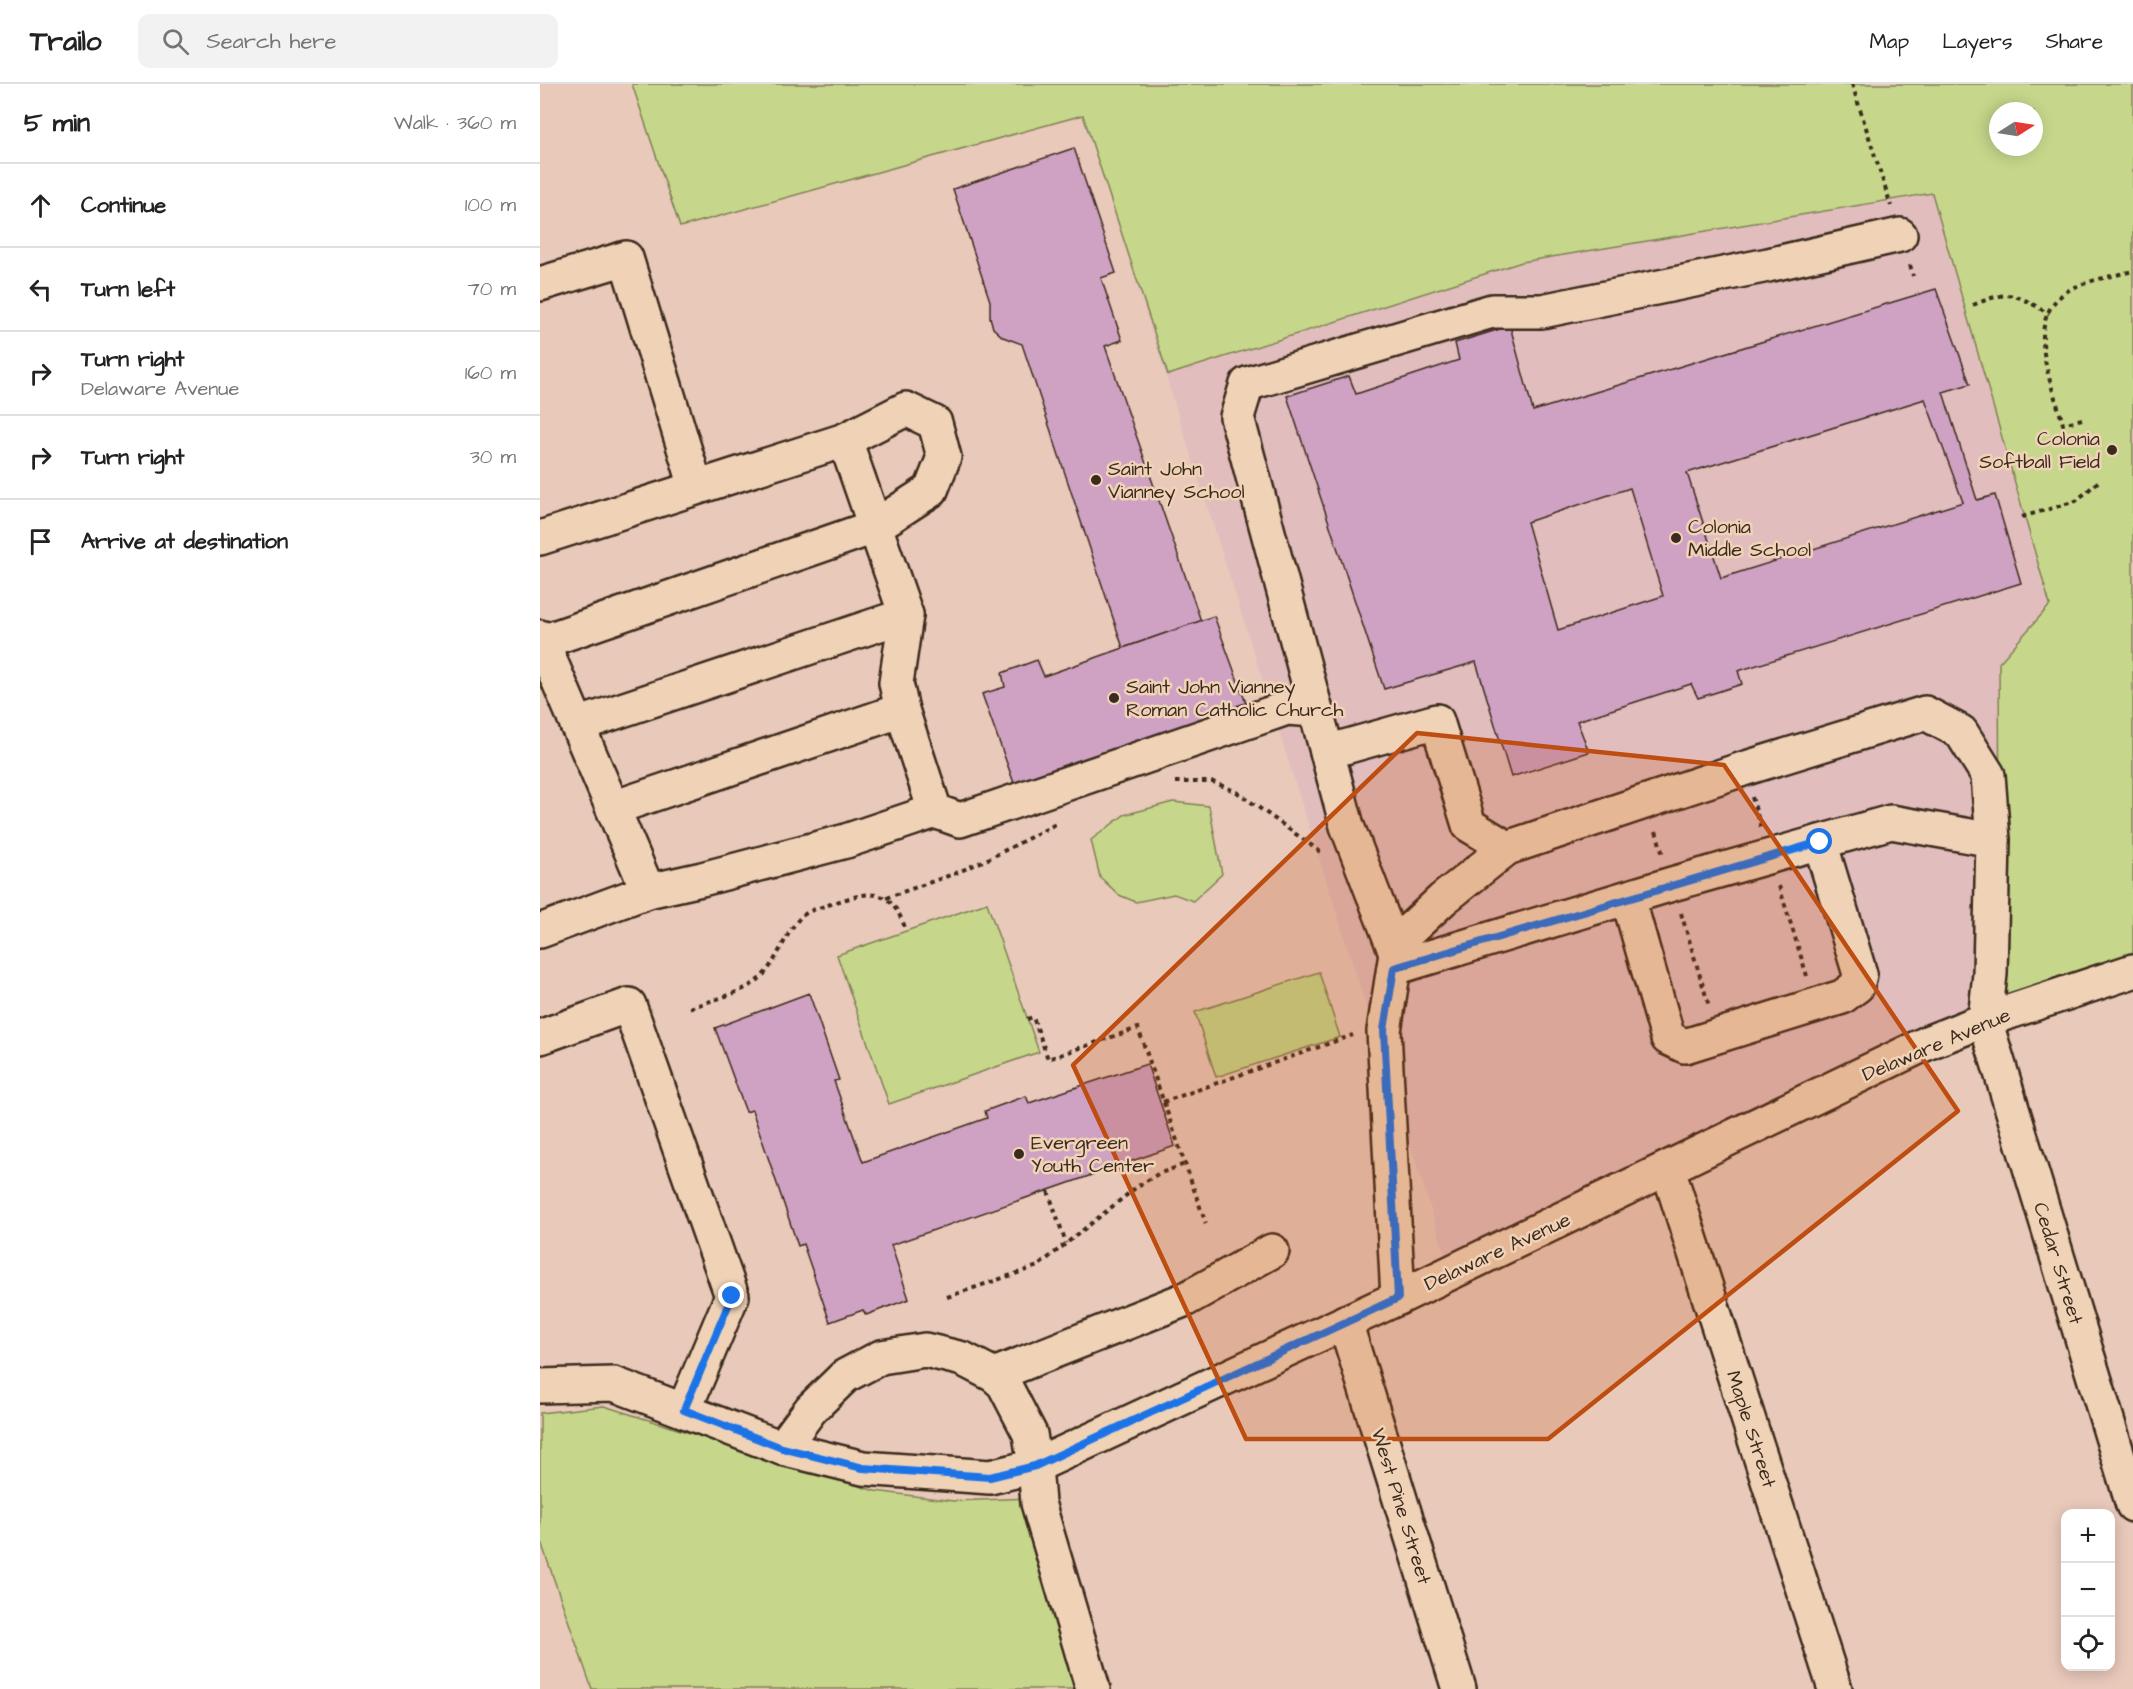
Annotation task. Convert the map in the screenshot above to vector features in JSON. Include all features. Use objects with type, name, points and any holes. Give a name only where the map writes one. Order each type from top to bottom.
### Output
[{"type":"street","points":[[1395,960],[1347,826],[1237,417],[1247,384],[1492,311],[1542,311],[1768,265],[1900,235]]},
{"type":"street","points":[[540,284],[626,258],[696,487]]},
{"type":"street","points":[[540,538],[845,440],[906,409],[935,423],[944,457],[931,490],[874,527],[541,639],[648,891]]},
{"type":"street","points":[[845,440],[906,615],[896,682],[902,710],[935,811]]},
{"type":"street","points":[[577,726],[906,615]]},
{"type":"street","points":[[540,931],[648,891],[846,841],[935,811],[960,820],[1287,708],[1315,710]]},
{"type":"street","points":[[613,808],[902,710]]},
{"type":"street","points":[[1398,1298],[1384,1030],[1398,941],[1443,899],[1507,848],[1743,769],[1925,713],[1961,732],[1988,775],[1993,840],[1990,974],[1985,1020]]},
{"type":"street","points":[[1327,752],[1437,721],[1470,825],[1507,848]]},
{"type":"street","points":[[1395,960],[1628,898],[1891,822],[1993,840]]},
{"type":"street","points":[[1628,898],[1668,1038],[1685,1046],[1842,997],[1857,986],[1860,974],[1820,842]]},
{"type":"street","name":"Delaware Avenue","points":[[540,1386],[614,1384],[782,1448],[863,1468],[990,1477],[1035,1466],[1398,1298],[1929,1042],[1985,1020],[2133,971]]},
{"type":"street","points":[[540,1037],[629,1005],[732,1296],[684,1410]]},
{"type":"street","name":"Cedar Street","points":[[1985,1020],[2133,1505]]},
{"type":"street","name":"Maple Street","points":[[1668,1169],[1835,1689]]},
{"type":"street","points":[[994,1375],[1186,1299],[1272,1251]]},
{"type":"street","name":"West Pine Street","points":[[1345,1322],[1459,1689]]},
{"type":"street","points":[[782,1448],[812,1409],[845,1376],[881,1357],[900,1352],[925,1350],[963,1359],[994,1375],[1004,1384],[1030,1434],[1038,1503],[1093,1689]]},
{"type":"path","points":[[1852,84],[1913,276]]},
{"type":"path","points":[[2082,419],[2063,424],[2042,351],[2041,340],[2049,314],[2053,305],[2068,291],[2133,271]]},
{"type":"path","points":[[1973,305],[1997,295],[2007,294],[2019,296],[2049,314]]},
{"type":"path","points":[[2022,517],[2076,501],[2099,481]]},
{"type":"path","points":[[1170,782],[1213,782],[1237,792],[1318,850],[1324,858]]},
{"type":"path","points":[[1749,788],[1764,836]]},
{"type":"path","points":[[690,1008],[742,990],[755,982],[765,972],[798,920],[808,912],[855,896],[868,894],[886,898],[956,873],[1062,821]]},
{"type":"path","points":[[1655,828],[1664,857]]},
{"type":"path","points":[[1777,879],[1808,981]]},
{"type":"path","points":[[886,898],[899,911],[906,930]]},
{"type":"path","points":[[1680,912],[1712,1013]]},
{"type":"path","points":[[1027,1019],[1033,1017],[1048,1059],[1138,1028],[1206,1224]]},
{"type":"path","points":[[1163,1102],[1359,1033]]},
{"type":"path","points":[[946,1297],[1038,1266],[1138,1186],[1158,1174],[1185,1164]]},
{"type":"path","points":[[1048,1191],[1066,1243]]},
{"type":"highlighted area","points":[[1417,733],[1724,765],[1958,1111],[1548,1439],[1246,1439],[1073,1065]]},
{"type":"shaded area","name":"Colonia Middle School","points":[[632,84],[2133,84],[1985,1020],[1451,1273],[1083,115],[680,227]]},
{"type":"green space","points":[[632,84],[2133,84],[2133,971],[2001,1014],[1999,663],[2050,605],[1932,193],[1522,262],[1168,375],[1083,115],[680,227]]},
{"type":"green space","points":[[1173,802],[1209,806],[1222,874],[1193,901],[1174,894],[1136,902],[1119,895],[1100,877],[1091,840],[1124,815]]},
{"type":"green space","points":[[987,903],[1039,1052],[889,1104],[837,955]]},
{"type":"green space","points":[[1319,972],[1340,1037],[1216,1077],[1195,1012]]},
{"type":"green space","points":[[604,1406],[875,1491],[953,1501],[1032,1498],[1088,1689],[592,1689],[540,1539],[540,1413]]},
{"type":"building","name":"Saint John Vianney School","points":[[1074,148],[1116,273],[1101,278],[1122,340],[1105,346],[1201,621],[1123,648],[1022,344],[1003,337],[993,328],[990,301],[953,189]]},
{"type":"building","name":"Colonia Middle School","points":[[1936,289],[1970,384],[1943,392],[1977,500],[1995,495],[2021,583],[1738,671],[1742,684],[1698,698],[1691,684],[1577,721],[1589,752],[1511,777],[1476,662],[1384,689],[1287,396],[1349,376],[1356,394],[1459,360],[1455,343],[1510,326],[1533,411]],"holes":[[[1925,399],[1963,502],[1721,578],[1687,473]],[[1630,488],[1663,596],[1558,630],[1527,522]]]},
{"type":"building","name":"Saint John Vianney Roman Catholic Church","points":[[1214,616],[1246,703],[1094,756],[1096,765],[1026,787],[1022,780],[1014,783],[982,694],[1005,687],[1002,673],[1037,660],[1044,676]]},
{"type":"building","name":"Evergreen Youth Center","points":[[809,993],[839,1080],[834,1081],[863,1162],[987,1118],[985,1111],[1026,1096],[1029,1103],[1147,1064],[1175,1146],[891,1245],[909,1299],[866,1315],[863,1310],[830,1322],[803,1244],[798,1246],[752,1110],[746,1112],[715,1028]]},
{"type":"place","name":"Colonia Softball Field","points":[[2112,450]]},
{"type":"place","name":"Saint John Vianney School","points":[[1096,480]]},
{"type":"place","name":"Colonia Middle School","points":[[1676,538]]},
{"type":"place","name":"Saint John Vianney Roman Catholic Church","points":[[1114,698]]},
{"type":"place","name":"Evergreen Youth Center","points":[[1019,1154]]},
{"type":"route","points":[[732,1296],[684,1410],[782,1448],[863,1468],[990,1477],[1035,1466],[1398,1298],[1384,1030],[1394,968],[1820,842]]}]
